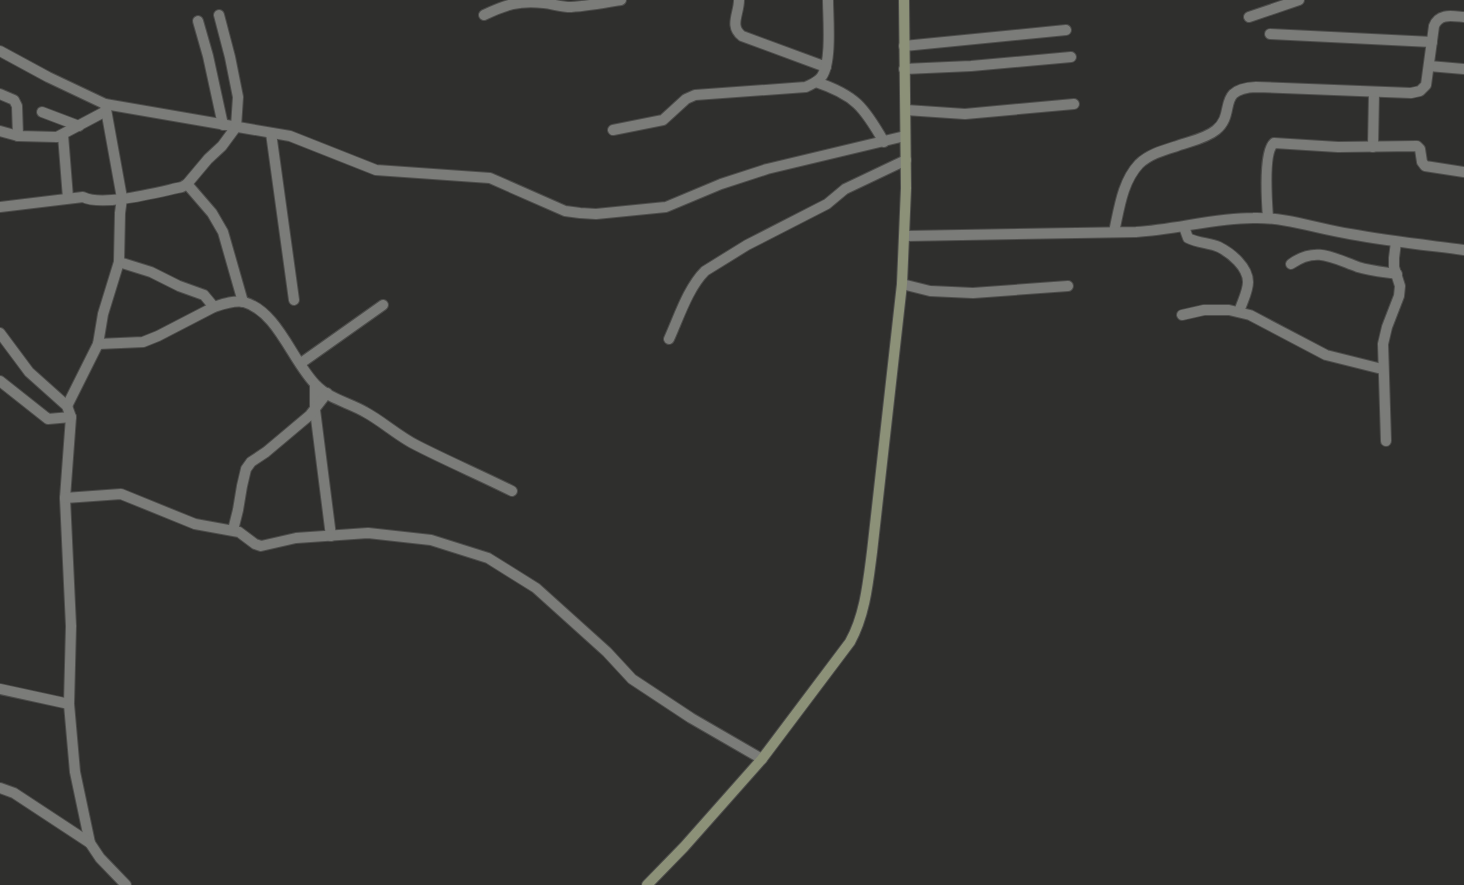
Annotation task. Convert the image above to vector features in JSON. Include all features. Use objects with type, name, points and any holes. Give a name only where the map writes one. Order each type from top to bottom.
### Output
[{"type":"street","points":[[484,15],[507,4],[520,2],[532,1],[569,7],[598,5],[621,0]]},
{"type":"street","points":[[739,0],[734,26],[736,32],[742,36],[826,66]]},
{"type":"street","points":[[613,130],[663,120],[686,99],[694,95],[806,87],[816,82],[823,75],[826,66],[828,0]]},
{"type":"street","points":[[647,885],[684,847],[762,759],[850,642],[860,620],[866,597],[872,552],[902,284],[906,160],[904,0]]},
{"type":"street","points":[[1249,17],[1299,0]]},
{"type":"street","points":[[0,207],[83,197],[90,200],[106,201],[182,187],[187,184],[222,146],[236,127],[238,97],[219,15]]},
{"type":"street","points":[[1114,232],[1120,202],[1139,164],[1158,152],[1206,136],[1217,129],[1224,120],[1229,102],[1235,91],[1256,87],[1412,93],[1420,91],[1426,86],[1436,20],[1442,16],[1464,16]]},
{"type":"street","points":[[198,21],[208,56],[223,125]]},
{"type":"street","points":[[904,46],[1066,30]]},
{"type":"street","points":[[1270,34],[1432,42]]},
{"type":"street","points":[[0,51],[105,107],[290,136],[376,170],[490,178],[565,211],[596,214],[666,207],[721,184],[767,169],[905,136]]},
{"type":"street","points":[[904,69],[971,66],[1071,57]]},
{"type":"street","points":[[1429,66],[1464,69]]},
{"type":"street","points":[[816,82],[844,93],[856,102],[869,115],[884,142]]},
{"type":"street","points":[[1373,147],[1374,92]]},
{"type":"street","points":[[0,94],[14,100],[17,106],[18,136]]},
{"type":"street","points":[[906,110],[965,114],[1074,104]]},
{"type":"street","points":[[0,131],[18,136],[57,138],[79,126],[105,107]]},
{"type":"street","points":[[67,406],[98,344],[103,314],[119,262],[122,198],[105,107]]},
{"type":"street","points":[[42,112],[79,126]]},
{"type":"street","points":[[271,133],[294,300]]},
{"type":"street","points":[[63,135],[68,198]]},
{"type":"street","points":[[1268,218],[1266,173],[1270,149],[1274,143],[1338,147],[1417,146],[1420,149],[1424,166],[1464,172]]},
{"type":"street","points":[[669,339],[685,302],[699,276],[705,271],[747,245],[827,204],[845,189],[906,160]]},
{"type":"street","points":[[187,184],[212,213],[223,232],[243,302]]},
{"type":"street","points":[[905,236],[1158,231],[1221,220],[1268,218],[1282,219],[1328,230],[1396,242],[1464,250]]},
{"type":"street","points":[[1184,227],[1188,238],[1225,251],[1238,261],[1244,270],[1247,276],[1247,288],[1239,312]]},
{"type":"street","points":[[1386,441],[1382,369],[1383,344],[1387,327],[1399,296],[1400,286],[1394,258],[1396,242]]},
{"type":"street","points":[[1291,264],[1299,258],[1311,254],[1336,258],[1359,267],[1397,274]]},
{"type":"street","points":[[119,262],[151,272],[204,295],[214,307]]},
{"type":"street","points":[[902,284],[930,291],[973,293],[1068,286]]},
{"type":"street","points":[[98,344],[143,342],[214,307],[222,304],[243,302],[262,312],[269,319],[315,385],[364,411],[414,444],[512,491]]},
{"type":"street","points":[[301,363],[383,306]]},
{"type":"street","points":[[1182,315],[1204,310],[1239,312],[1271,325],[1297,341],[1326,355],[1382,369]]},
{"type":"street","points":[[0,333],[29,372],[67,406],[71,417],[65,498],[71,626],[69,704],[76,772],[90,843],[100,858],[126,885]]},
{"type":"street","points":[[0,381],[48,418],[71,417]]},
{"type":"street","points":[[315,385],[315,410],[331,536]]},
{"type":"street","points":[[232,530],[246,469],[251,462],[266,452],[315,410],[327,393]]},
{"type":"street","points":[[65,498],[121,494],[194,524],[232,530],[246,536],[255,544],[261,546],[296,538],[368,533],[431,540],[488,558],[536,588],[607,652],[632,679],[691,718],[762,759]]},
{"type":"street","points":[[0,689],[69,704]]},
{"type":"street","points":[[0,788],[14,793],[90,843]]}]
